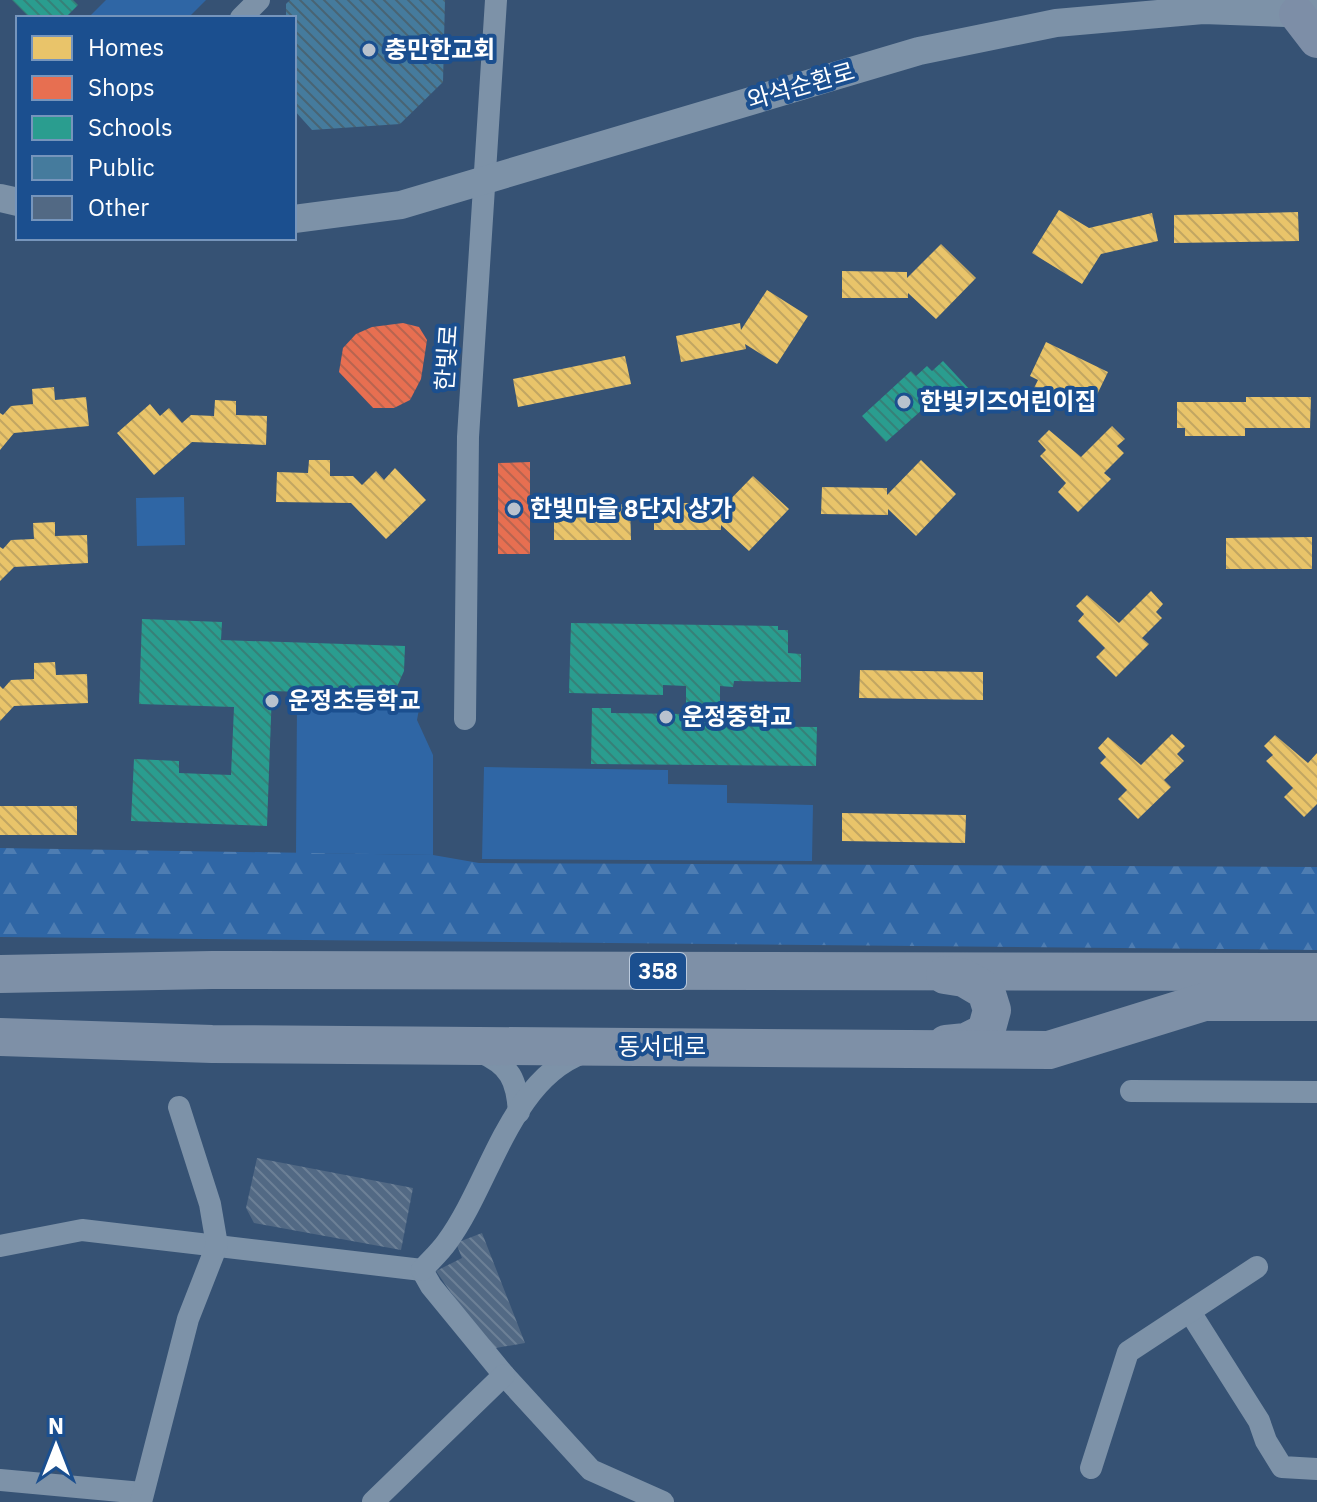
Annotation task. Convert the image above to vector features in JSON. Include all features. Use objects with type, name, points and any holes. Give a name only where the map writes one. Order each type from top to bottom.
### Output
[{"type":"highway","points":[[0,965],[212,970]]},
{"type":"highway","name":"358","points":[[0,974],[212,970],[1317,972]]},
{"type":"highway","points":[[908,1049],[966,1042],[986,1032],[992,1010],[986,991],[964,978],[911,971]]},
{"type":"highway","name":"동서대로","points":[[0,1037],[212,1044],[1049,1050],[1204,1002],[1317,1002]]},
{"type":"highway","points":[[0,1045],[212,1044]]},
{"type":"street","points":[[243,16],[259,0]]},
{"type":"street","name":"한빛로","points":[[465,719],[468,437],[496,0]]},
{"type":"street","name":"와석순환로","points":[[296,219],[401,205],[919,51],[1056,23],[1203,10],[1310,23]]},
{"type":"street","points":[[438,1046],[478,1051],[504,1065],[518,1087],[519,1112]]},
{"type":"street","points":[[422,1270],[448,1240],[519,1112],[555,1067],[581,1054],[611,1047]]},
{"type":"street","points":[[1131,1091],[1317,1092]]},
{"type":"street","points":[[0,1480],[142,1497],[188,1319],[217,1245],[210,1204],[179,1107]]},
{"type":"street","points":[[0,1246],[82,1230],[422,1270]]},
{"type":"street","points":[[1091,1468],[1128,1352],[1257,1267]]},
{"type":"street","points":[[422,1270],[431,1286],[504,1375],[591,1470],[663,1502]]},
{"type":"street","points":[[1190,1312],[1259,1421],[1266,1441],[1282,1467],[1317,1469]]},
{"type":"street","points":[[373,1502],[504,1375]]},
{"type":"green space","points":[[106,0],[206,0],[190,16],[90,16]]},
{"type":"green space","points":[[184,497],[185,545],[137,546],[136,498]]},
{"type":"green space","points":[[297,703],[420,704],[417,720],[433,755],[433,855],[296,853]]},
{"type":"green space","points":[[484,767],[668,770],[668,784],[727,785],[727,803],[813,805],[812,861],[482,859]]},
{"type":"green space","points":[[0,848],[433,855],[479,863],[1317,867],[1317,950],[0,937]]},
{"type":"building: Homes","points":[[1059,210],[1089,228],[1152,213],[1158,241],[1101,254],[1082,284],[1032,253]]},
{"type":"building: Homes","points":[[1298,212],[1299,241],[1174,243],[1174,215]]},
{"type":"building: Homes","points":[[941,244],[976,278],[936,319],[908,293],[908,298],[842,298],[842,271],[907,272],[907,278]]},
{"type":"building: Homes","points":[[767,290],[808,316],[777,364],[745,344],[746,349],[681,362],[676,336],[740,323],[741,330]]},
{"type":"building: Homes","points":[[1046,342],[1108,372],[1091,407],[1085,405],[1080,415],[1032,392],[1038,380],[1030,376]]},
{"type":"building: Homes","points":[[625,356],[631,384],[518,407],[513,379]]},
{"type":"building: Homes","points":[[54,387],[55,400],[86,397],[89,426],[14,433],[0,450],[0,413],[3,415],[11,406],[33,404],[32,389]]},
{"type":"building: Homes","points":[[1246,397],[1311,397],[1310,428],[1245,428],[1245,436],[1185,436],[1185,428],[1177,428],[1177,402],[1246,402]]},
{"type":"building: Homes","points":[[215,400],[236,401],[236,415],[267,416],[266,445],[192,442],[154,475],[117,433],[150,404],[160,416],[169,408],[182,423],[191,415],[214,416]]},
{"type":"building: Homes","points":[[1112,426],[1125,439],[1117,446],[1124,453],[1104,473],[1111,479],[1078,512],[1058,492],[1066,483],[1040,456],[1046,450],[1038,441],[1049,430],[1081,457]]},
{"type":"building: Homes","points":[[309,460],[330,460],[330,476],[353,476],[362,485],[376,471],[384,480],[395,468],[426,500],[386,539],[351,503],[276,502],[277,472],[308,473]]},
{"type":"building: Homes","points":[[921,460],[956,494],[916,536],[888,509],[888,515],[821,514],[822,487],[887,488],[887,495]]},
{"type":"building: Homes","points":[[753,476],[789,509],[749,551],[721,525],[721,530],[654,530],[654,503],[720,503],[720,510]]},
{"type":"building: Homes","points":[[630,504],[631,540],[554,540],[554,505]]},
{"type":"building: Homes","points":[[55,522],[55,536],[87,535],[88,563],[14,567],[0,581],[0,547],[3,549],[11,540],[34,539],[33,523]]},
{"type":"building: Homes","points":[[1312,537],[1312,569],[1226,569],[1226,538]]},
{"type":"building: Homes","points":[[1151,591],[1163,604],[1156,612],[1162,618],[1142,638],[1149,644],[1116,677],[1096,657],[1105,648],[1078,621],[1084,614],[1076,606],[1087,595],[1119,623]]},
{"type":"building: Homes","points":[[55,662],[56,675],[87,674],[88,703],[14,706],[0,721],[0,686],[3,689],[11,680],[34,679],[34,663]]},
{"type":"building: Homes","points":[[860,670],[983,672],[983,700],[859,698]]},
{"type":"building: Homes","points":[[1172,734],[1185,746],[1177,754],[1184,761],[1164,780],[1171,787],[1138,819],[1118,799],[1127,790],[1100,763],[1106,757],[1098,748],[1108,737],[1141,765]]},
{"type":"building: Homes","points":[[1275,735],[1308,763],[1317,753],[1317,804],[1304,817],[1284,797],[1293,788],[1266,761],[1273,755],[1264,746]]},
{"type":"building: Homes","points":[[0,806],[77,806],[77,835],[0,835]]},
{"type":"building: Homes","points":[[842,813],[966,815],[965,843],[842,841]]},
{"type":"building: Shops","points":[[403,323],[419,327],[427,340],[421,379],[410,400],[394,408],[373,408],[339,372],[343,348],[356,334],[372,327]]},
{"type":"building: Shops","name":"한빛마을 8단지 상가","points":[[530,462],[530,554],[498,554],[498,463]]},
{"type":"building: Schools","points":[[12,0],[73,0],[78,5],[67,16],[28,16]]},
{"type":"building: Schools","name":"한빛키즈어린이집","points":[[943,361],[970,390],[958,400],[950,392],[937,404],[933,400],[886,442],[862,416],[911,371],[916,376],[927,366],[932,371]]},
{"type":"building: Schools","points":[[142,619],[222,622],[221,640],[405,646],[404,671],[395,691],[386,691],[386,695],[272,691],[267,826],[131,821],[134,759],[179,761],[179,773],[231,775],[234,707],[139,704]]},
{"type":"building: Schools","points":[[571,623],[778,626],[778,630],[788,630],[788,653],[801,654],[801,682],[734,681],[733,687],[720,686],[720,726],[817,727],[816,766],[591,764],[592,708],[611,708],[611,713],[686,714],[686,686],[663,685],[663,695],[569,693]]},
{"type":"building: Public","name":"충만한교회","points":[[290,0],[445,0],[443,82],[400,124],[312,130],[296,112],[296,16],[286,16],[286,4]]},
{"type":"building: Other","points":[[257,1158],[413,1188],[401,1250],[254,1223],[246,1208]]},
{"type":"building: Other","points":[[482,1233],[525,1343],[490,1349],[436,1271],[462,1258],[456,1243]]},
{"type":"place","name":"충만한교회","points":[[369,50]]},
{"type":"place","name":"한빛키즈어린이집","points":[[904,402]]},
{"type":"place","name":"한빛마을 8단지 상가","points":[[514,509]]},
{"type":"place","name":"운정초등학교","points":[[272,701]]},
{"type":"place","name":"운정중학교","points":[[666,717]]}]
